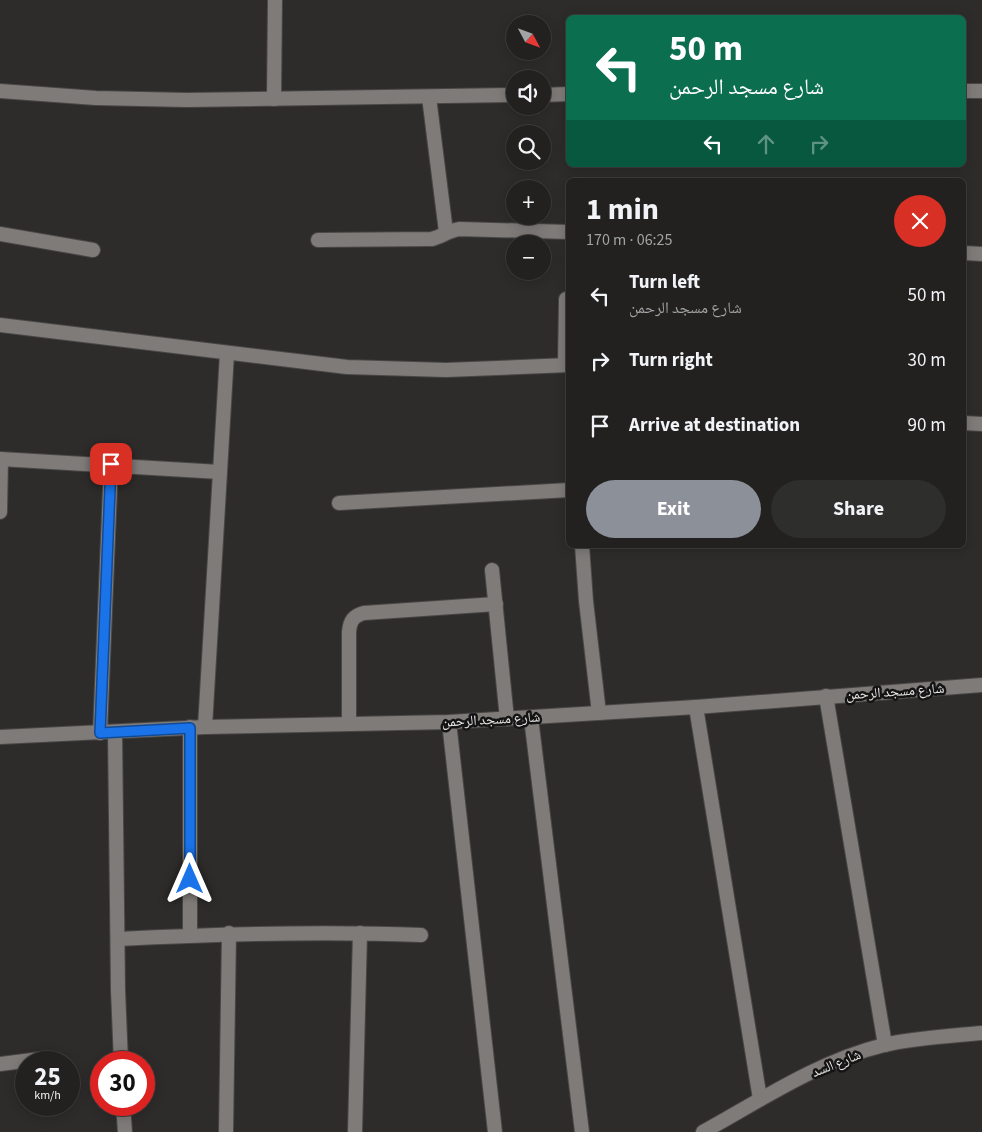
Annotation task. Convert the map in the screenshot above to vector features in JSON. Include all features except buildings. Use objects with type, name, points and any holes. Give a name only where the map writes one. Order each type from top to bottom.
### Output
[{"type":"street","points":[[274,0],[274,99]]},
{"type":"street","points":[[966,90],[982,91]]},
{"type":"street","points":[[0,91],[96,98],[274,99],[506,95]]},
{"type":"street","points":[[551,95],[566,94]]},
{"type":"street","points":[[429,97],[446,232]]},
{"type":"street","points":[[318,240],[432,239],[440,237],[446,232],[459,229],[566,232]]},
{"type":"street","points":[[0,234],[93,250]]},
{"type":"street","points":[[966,253],[982,254]]},
{"type":"street","points":[[0,325],[347,367],[446,370],[566,365]]},
{"type":"street","points":[[205,727],[226,352]]},
{"type":"street","points":[[966,423],[982,424]]},
{"type":"street","points":[[0,512],[1,459],[111,464],[220,472]]},
{"type":"street","points":[[100,733],[111,464]]},
{"type":"street","points":[[339,504],[566,490]]},
{"type":"street","points":[[582,548],[586,601],[599,713]]},
{"type":"street","points":[[492,570],[507,719]]},
{"type":"street","points":[[349,724],[349,632],[350,623],[356,616],[364,613],[496,604]]},
{"type":"street","name":"شارع مسجد الرحمن","points":[[0,736],[205,727],[449,722],[531,718],[982,685]]},
{"type":"street","points":[[826,696],[884,1045]]},
{"type":"street","points":[[696,707],[760,1099]]},
{"type":"street","points":[[531,718],[582,1132]]},
{"type":"street","points":[[449,722],[495,1132]]},
{"type":"street","points":[[190,728],[190,935]]},
{"type":"street","points":[[115,732],[122,1051]]},
{"type":"street","points":[[118,939],[228,934],[360,933],[421,935]]},
{"type":"street","points":[[355,1132],[360,933]]},
{"type":"street","points":[[226,1132],[228,934]]},
{"type":"street","name":"شارع السد","points":[[703,1132],[802,1077],[847,1057],[884,1045],[982,1033]]},
{"type":"street","points":[[0,1064],[15,1062]]},
{"type":"street","points":[[124,1116],[125,1132]]},
{"type":"route","points":[[111,464],[100,733],[190,728],[190,879]]}]
